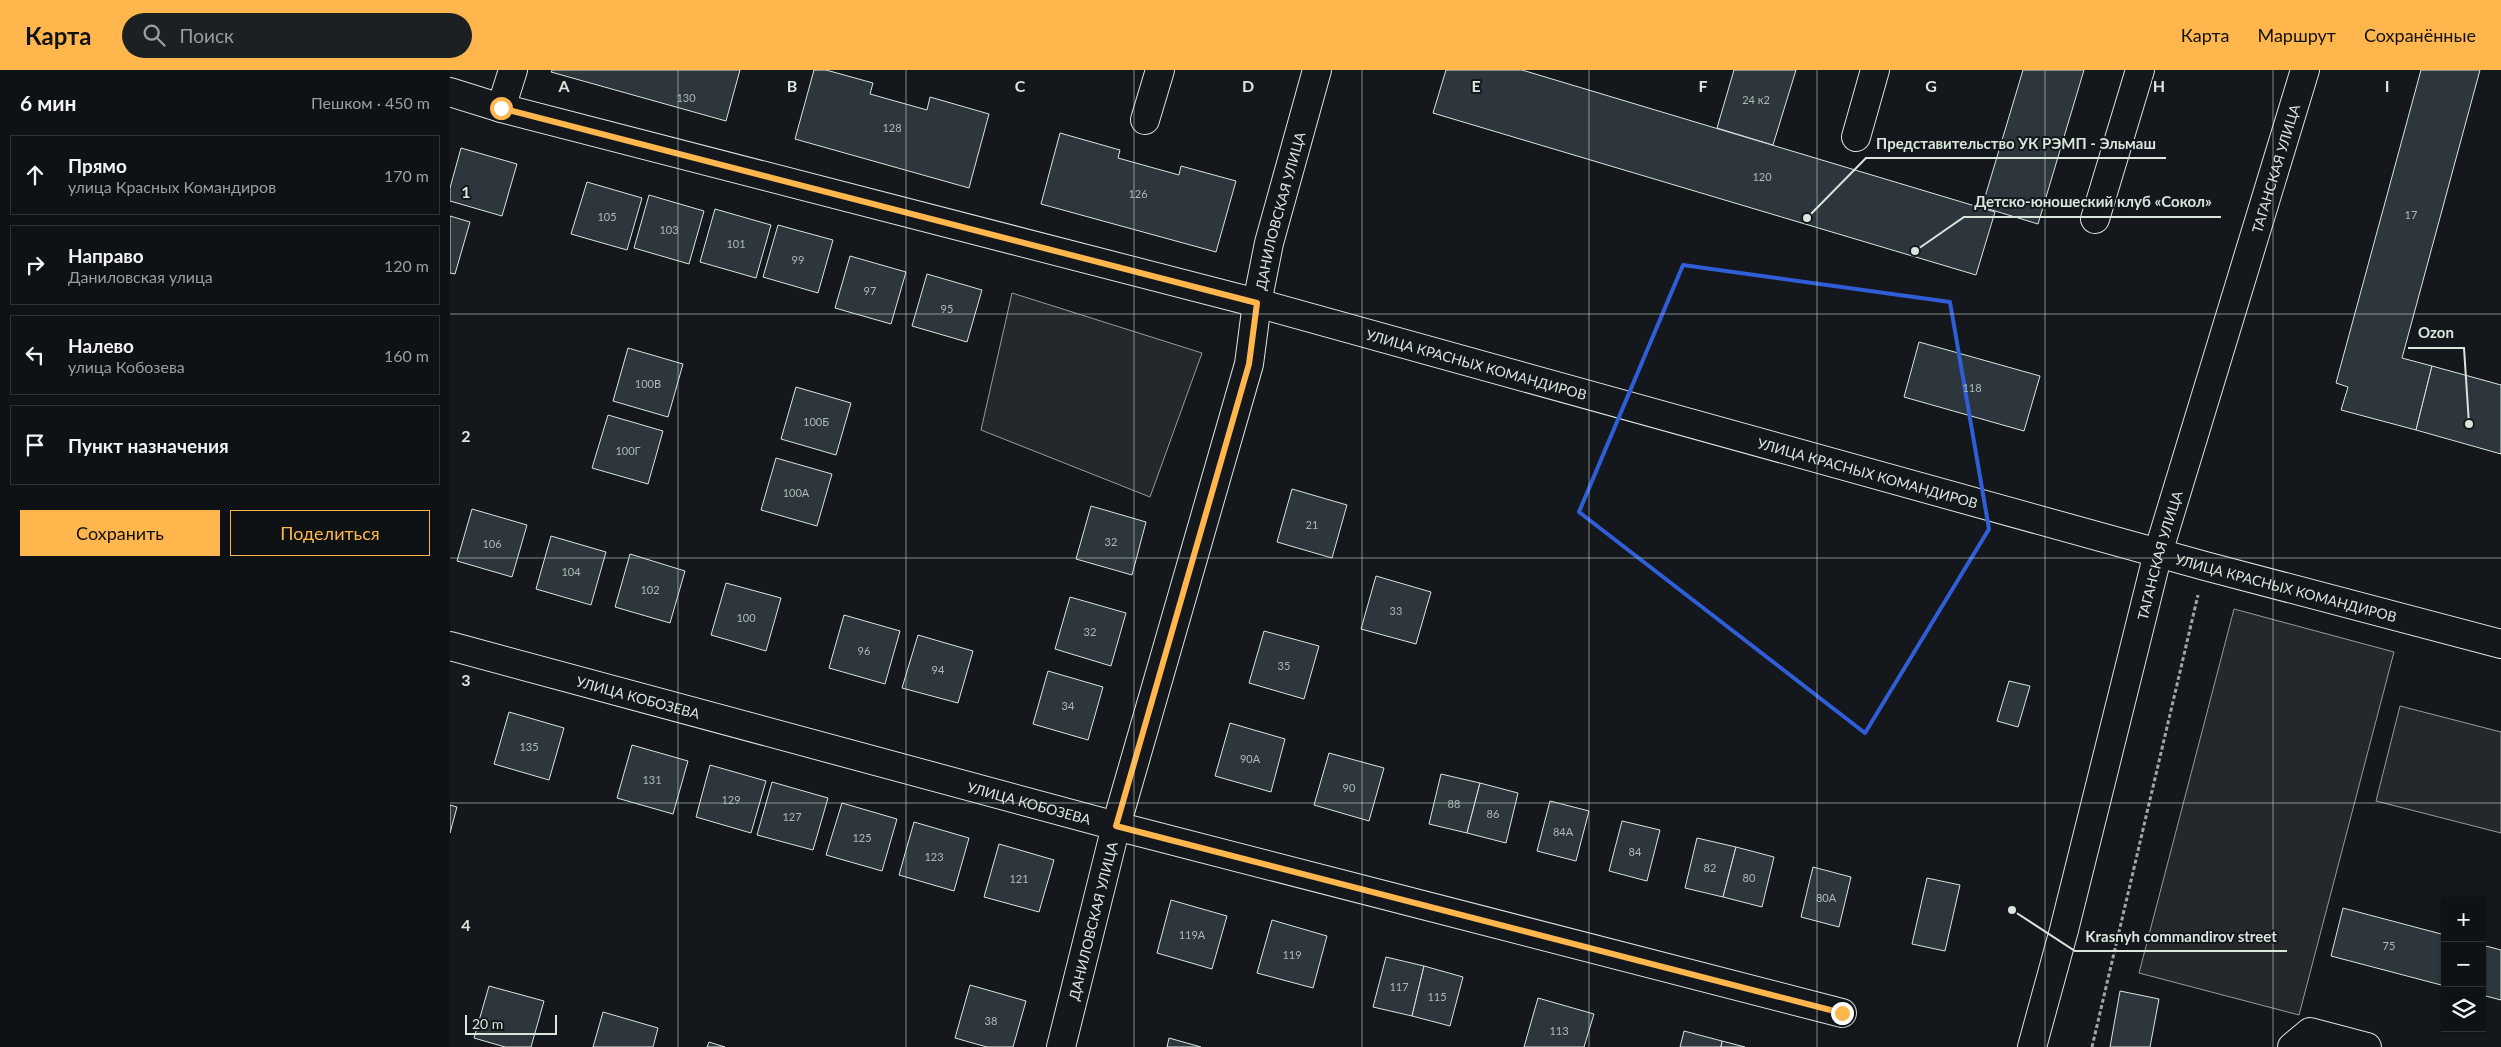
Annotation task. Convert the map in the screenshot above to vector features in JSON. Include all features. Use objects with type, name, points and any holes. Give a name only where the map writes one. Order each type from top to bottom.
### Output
[{"type":"street","points":[[501,108],[513,70]]},
{"type":"street","points":[[1146,120],[1160,70]]},
{"type":"street","name":"ДАНИЛОВСКАЯ УЛИЦА","points":[[1061,1047],[1116,826],[1249,364],[1257,303],[1269,243],[1317,70]]},
{"type":"street","points":[[1856,137],[1875,70]]},
{"type":"street","points":[[2095,220],[2140,70]]},
{"type":"street","name":"ТАГАНСКАЯ УЛИЦА","points":[[2032,1047],[2066,921],[2158,553],[2305,70]]},
{"type":"street","name":"УЛИЦА КРАСНЫХ КОМАНДИРОВ","points":[[450,92],[501,108],[1257,303],[2205,566],[2501,644]]},
{"type":"street","name":"УЛИЦА КОБОЗЕВА","points":[[450,646],[1116,826],[1842,1013]]},
{"type":"street","points":[[2292,1047],[2310,1032],[2367,1047]]},
{"type":"path","points":[[2092,1047],[2205,566]]},
{"type":"highlighted area","points":[[1683,265],[1950,302],[1989,529],[1865,733],[1579,512]]},
{"type":"shaded area","points":[[1012,293],[1202,353],[1150,497],[981,430]]},
{"type":"shaded area","points":[[2234,609],[2394,652],[2299,1015],[2139,973]]},
{"type":"shaded area","points":[[2400,706],[2501,732],[2501,833],[2376,801]]},
{"type":"building","points":[[552,70],[740,70],[726,121],[551,72]]},
{"type":"building","points":[[814,70],[826,70],[873,83],[870,94],[927,110],[930,97],[989,114],[969,188],[795,139]]},
{"type":"building","points":[[1446,70],[1522,70],[1995,212],[1976,275],[1433,113]]},
{"type":"building","points":[[1734,70],[1796,70],[1773,145],[1717,128]]},
{"type":"building","points":[[2023,70],[2084,70],[2038,224],[1982,207]]},
{"type":"building","points":[[2421,70],[2480,70],[2402,358],[2432,366],[2416,430],[2341,410],[2348,387],[2336,383]]},
{"type":"building","points":[[1060,133],[1120,150],[1118,158],[1179,175],[1181,166],[1236,181],[1216,252],[1041,204]]},
{"type":"building","points":[[461,148],[517,164],[502,216],[450,201],[450,188]]},
{"type":"building","points":[[587,182],[642,198],[627,250],[571,234]]},
{"type":"building","points":[[649,195],[704,211],[689,264],[634,248]]},
{"type":"building","points":[[715,209],[771,225],[756,278],[700,262]]},
{"type":"building","points":[[450,216],[470,222],[455,274],[450,273]]},
{"type":"building","points":[[778,225],[833,240],[818,293],[763,277]]},
{"type":"building","points":[[850,256],[906,272],[891,324],[835,308]]},
{"type":"building","points":[[927,274],[982,290],[967,342],[912,326]]},
{"type":"building","points":[[1919,342],[2040,376],[2024,431],[1904,397]]},
{"type":"building","points":[[628,348],[683,364],[668,417],[613,401]]},
{"type":"building","points":[[2432,366],[2501,385],[2501,454],[2416,430]]},
{"type":"building","points":[[796,387],[851,403],[836,455],[781,439]]},
{"type":"building","points":[[608,415],[663,431],[648,484],[592,468]]},
{"type":"building","points":[[776,458],[832,474],[817,526],[761,510]]},
{"type":"building","points":[[1292,489],[1347,505],[1332,558],[1277,542]]},
{"type":"building","points":[[1091,506],[1146,522],[1132,575],[1076,559]]},
{"type":"building","points":[[472,509],[527,525],[512,577],[457,561]]},
{"type":"building","points":[[551,536],[606,552],[591,605],[536,589]]},
{"type":"building","points":[[630,554],[685,571],[670,623],[615,607]]},
{"type":"building","points":[[1376,576],[1431,592],[1416,644],[1361,629]]},
{"type":"building","points":[[726,583],[781,598],[766,651],[711,635]]},
{"type":"building","points":[[1070,597],[1126,613],[1111,666],[1055,649]]},
{"type":"building","points":[[844,615],[900,631],[885,684],[829,668]]},
{"type":"building","points":[[1264,631],[1319,646],[1304,699],[1249,683]]},
{"type":"building","points":[[918,635],[973,651],[958,703],[902,688]]},
{"type":"building","points":[[1048,671],[1103,687],[1088,740],[1033,724]]},
{"type":"building","points":[[2009,681],[2030,686],[2018,727],[1997,721]]},
{"type":"building","points":[[509,712],[564,728],[549,780],[494,764]]},
{"type":"building","points":[[1230,723],[1285,739],[1271,792],[1215,776]]},
{"type":"building","points":[[632,745],[688,761],[673,814],[617,798]]},
{"type":"building","points":[[1329,753],[1384,768],[1369,821],[1314,805]]},
{"type":"building","points":[[710,765],[766,781],[751,833],[696,817]]},
{"type":"building","points":[[1441,774],[1480,783],[1467,833],[1429,824]]},
{"type":"building","points":[[772,782],[828,798],[813,850],[757,835]]},
{"type":"building","points":[[1480,783],[1518,793],[1506,843],[1467,833]]},
{"type":"building","points":[[1550,801],[1589,811],[1576,861],[1537,851]]},
{"type":"building","points":[[842,803],[897,819],[882,871],[826,855]]},
{"type":"building","points":[[450,805],[457,807],[450,833]]},
{"type":"building","points":[[1622,821],[1660,830],[1647,881],[1609,871]]},
{"type":"building","points":[[914,822],[969,838],[954,891],[899,875]]},
{"type":"building","points":[[1697,838],[1736,847],[1723,897],[1685,888]]},
{"type":"building","points":[[999,844],[1054,860],[1039,912],[984,897]]},
{"type":"building","points":[[1736,847],[1774,857],[1762,907],[1723,897]]},
{"type":"building","points":[[1813,867],[1851,877],[1839,927],[1801,917]]},
{"type":"building","points":[[1927,878],[1960,885],[1945,951],[1912,944]]},
{"type":"building","points":[[1171,900],[1227,916],[1212,969],[1157,953]]},
{"type":"building","points":[[2343,908],[2441,934],[2441,985],[2331,956]]},
{"type":"building","points":[[1272,920],[1327,936],[1313,988],[1257,973]]},
{"type":"building","points":[[2486,946],[2501,950],[2501,1000],[2486,996]]},
{"type":"building","points":[[1386,957],[1424,966],[1412,1016],[1373,1007]]},
{"type":"building","points":[[1424,966],[1463,977],[1450,1026],[1412,1016]]},
{"type":"building","points":[[970,985],[1026,1001],[1013,1047],[987,1047],[955,1038]]},
{"type":"building","points":[[489,986],[544,1001],[531,1047],[505,1047],[474,1038]]},
{"type":"building","points":[[2120,991],[2159,999],[2150,1047],[2110,1047]]},
{"type":"building","points":[[1538,998],[1594,1014],[1584,1047],[1524,1047]]},
{"type":"building","points":[[603,1012],[658,1028],[653,1047],[593,1047]]},
{"type":"building","points":[[1684,1031],[1722,1041],[1721,1047],[1680,1047]]},
{"type":"building","points":[[1169,1038],[1201,1047],[1167,1047]]},
{"type":"building","points":[[1722,1041],[1745,1047],[1721,1047]]},
{"type":"building","points":[[709,1042],[725,1047],[707,1047]]},
{"type":"place","name":"Представительство УК РЭМП - Эльмаш","points":[[1807,218]]},
{"type":"place","name":"Детско-юношеский клуб «Сокол»","points":[[1915,251]]},
{"type":"place","name":"Ozon","points":[[2469,424]]},
{"type":"place","name":"Krasnyh commandirov street","points":[[2012,910]]},
{"type":"route","points":[[501,108],[1257,303],[1249,364],[1116,826],[1842,1013]]}]
